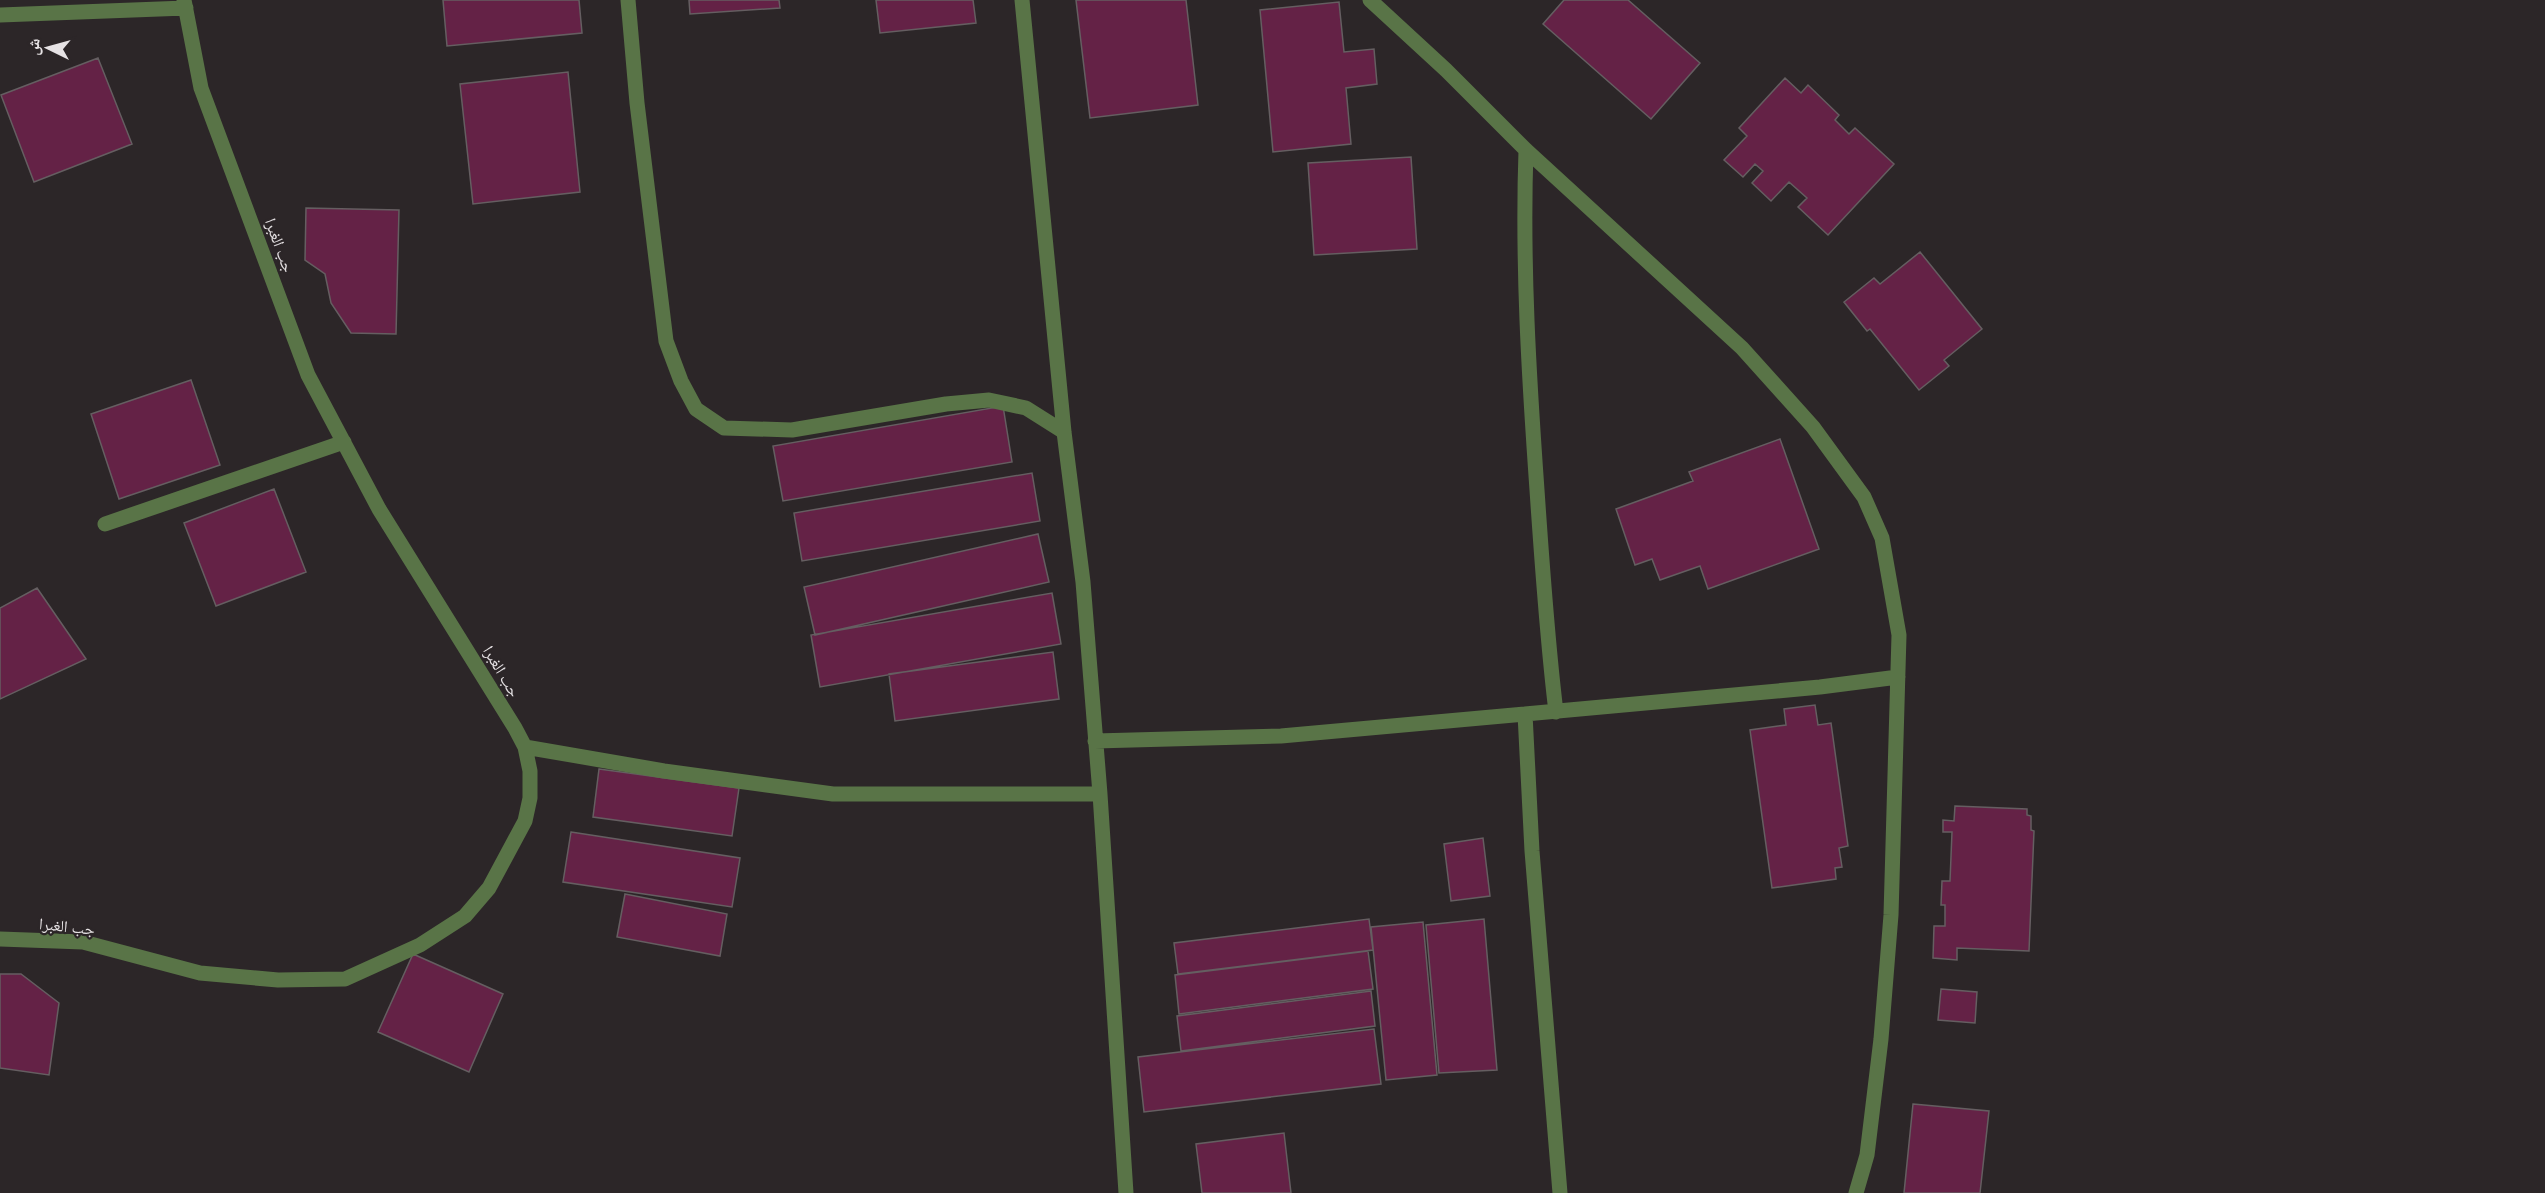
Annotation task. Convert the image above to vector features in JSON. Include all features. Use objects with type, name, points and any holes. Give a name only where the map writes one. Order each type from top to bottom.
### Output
[{"type":"street","points":[[628,0],[637,103],[666,341],[681,381],[696,409],[724,428],[792,430],[946,404],[989,400],[1026,408],[1064,432]]},
{"type":"street","points":[[1022,0],[1064,432],[1083,582],[1100,794],[1126,1193]]},
{"type":"street","points":[[1370,0],[1446,70],[1526,150],[1742,348],[1813,427],[1864,497],[1882,538],[1899,636],[1891,915],[1881,1039],[1867,1155],[1856,1193]]},
{"type":"street","points":[[0,15],[185,4]]},
{"type":"street","name":"جب الغبرا","points":[[0,939],[83,942],[200,973],[278,980],[345,979],[420,945],[465,916],[489,888],[525,821],[528,809],[530,771],[525,747],[488,682],[380,509],[308,375],[201,88],[185,4]]},
{"type":"street","points":[[1526,150],[1524,206],[1529,388],[1546,632],[1556,712]]},
{"type":"street","points":[[105,524],[344,442]]},
{"type":"street","points":[[1095,741],[1281,736],[1820,687],[1898,677]]},
{"type":"street","points":[[1525,714],[1532,851],[1560,1193]]},
{"type":"street","points":[[525,747],[664,771],[833,794],[1100,794]]},
{"type":"building","points":[[443,0],[579,0],[582,33],[447,46]]},
{"type":"building","points":[[689,0],[779,0],[780,8],[690,14]]},
{"type":"building","points":[[876,0],[973,0],[976,23],[880,33]]},
{"type":"building","points":[[1076,0],[1186,0],[1198,105],[1090,118]]},
{"type":"building","points":[[1564,0],[1628,0],[1700,63],[1651,119],[1543,24]]},
{"type":"building","points":[[1339,2],[1344,52],[1374,49],[1377,84],[1346,88],[1351,144],[1273,152],[1260,10]]},
{"type":"building","points":[[98,58],[132,144],[34,182],[1,95]]},
{"type":"building","points":[[568,72],[580,192],[473,204],[460,84]]},
{"type":"building","points":[[1785,78],[1801,93],[1808,85],[1839,115],[1835,120],[1849,134],[1855,128],[1894,164],[1828,235],[1798,207],[1807,198],[1789,182],[1771,201],[1752,183],[1763,171],[1755,164],[1743,177],[1724,160],[1747,136],[1739,128]]},
{"type":"building","points":[[1411,157],[1417,249],[1314,255],[1308,163]]},
{"type":"building","points":[[306,208],[399,210],[396,334],[351,333],[331,303],[325,274],[305,260]]},
{"type":"building","points":[[1920,252],[1982,329],[1944,360],[1949,366],[1919,390],[1870,329],[1867,331],[1844,302],[1874,278],[1880,284]]},
{"type":"building","points":[[191,380],[220,465],[119,499],[91,414]]},
{"type":"building","points":[[1003,406],[1012,462],[783,501],[773,446]]},
{"type":"building","points":[[1780,439],[1819,549],[1708,589],[1700,566],[1660,580],[1652,559],[1635,565],[1616,509],[1693,481],[1689,472]]},
{"type":"building","points":[[1032,473],[1040,521],[802,561],[794,513]]},
{"type":"building","points":[[274,489],[306,572],[216,606],[184,523]]},
{"type":"building","points":[[1038,534],[1049,582],[815,635],[804,587]]},
{"type":"building","points":[[37,588],[86,659],[0,699],[0,608]]},
{"type":"building","points":[[1052,593],[1061,644],[820,687],[811,635]]},
{"type":"building","points":[[1053,652],[1059,699],[895,721],[889,674]]},
{"type":"building","points":[[1815,705],[1818,725],[1831,723],[1848,846],[1839,848],[1842,867],[1835,868],[1836,879],[1772,888],[1750,730],[1786,725],[1784,709]]},
{"type":"building","points":[[599,769],[739,788],[732,836],[593,817]]},
{"type":"building","points":[[1955,806],[2027,809],[2027,815],[2031,816],[2031,830],[2034,831],[2029,951],[1957,948],[1957,960],[1933,958],[1934,926],[1945,926],[1945,905],[1941,905],[1942,881],[1950,881],[1952,832],[1943,832],[1943,820],[1954,821]]},
{"type":"building","points":[[571,832],[740,858],[732,907],[563,882]]},
{"type":"building","points":[[1483,838],[1490,896],[1451,901],[1444,844]]},
{"type":"building","points":[[625,894],[727,914],[720,956],[617,937]]},
{"type":"building","points":[[1369,919],[1373,950],[1178,974],[1174,943]]},
{"type":"building","points":[[1484,919],[1497,1070],[1439,1073],[1426,925]]},
{"type":"building","points":[[1423,922],[1437,1075],[1386,1080],[1371,927]]},
{"type":"building","points":[[1368,951],[1373,989],[1179,1014],[1175,975]]},
{"type":"building","points":[[413,954],[503,994],[469,1072],[378,1032]]},
{"type":"building","points":[[0,974],[21,974],[59,1003],[49,1075],[0,1068]]},
{"type":"building","points":[[1941,989],[1977,992],[1975,1023],[1938,1020]]},
{"type":"building","points":[[1371,991],[1375,1026],[1181,1051],[1177,1016]]},
{"type":"building","points":[[1374,1029],[1381,1084],[1144,1112],[1138,1057]]},
{"type":"building","points":[[1913,1104],[1989,1111],[1980,1193],[1904,1193]]},
{"type":"building","points":[[1284,1133],[1291,1193],[1202,1193],[1196,1144]]}]
